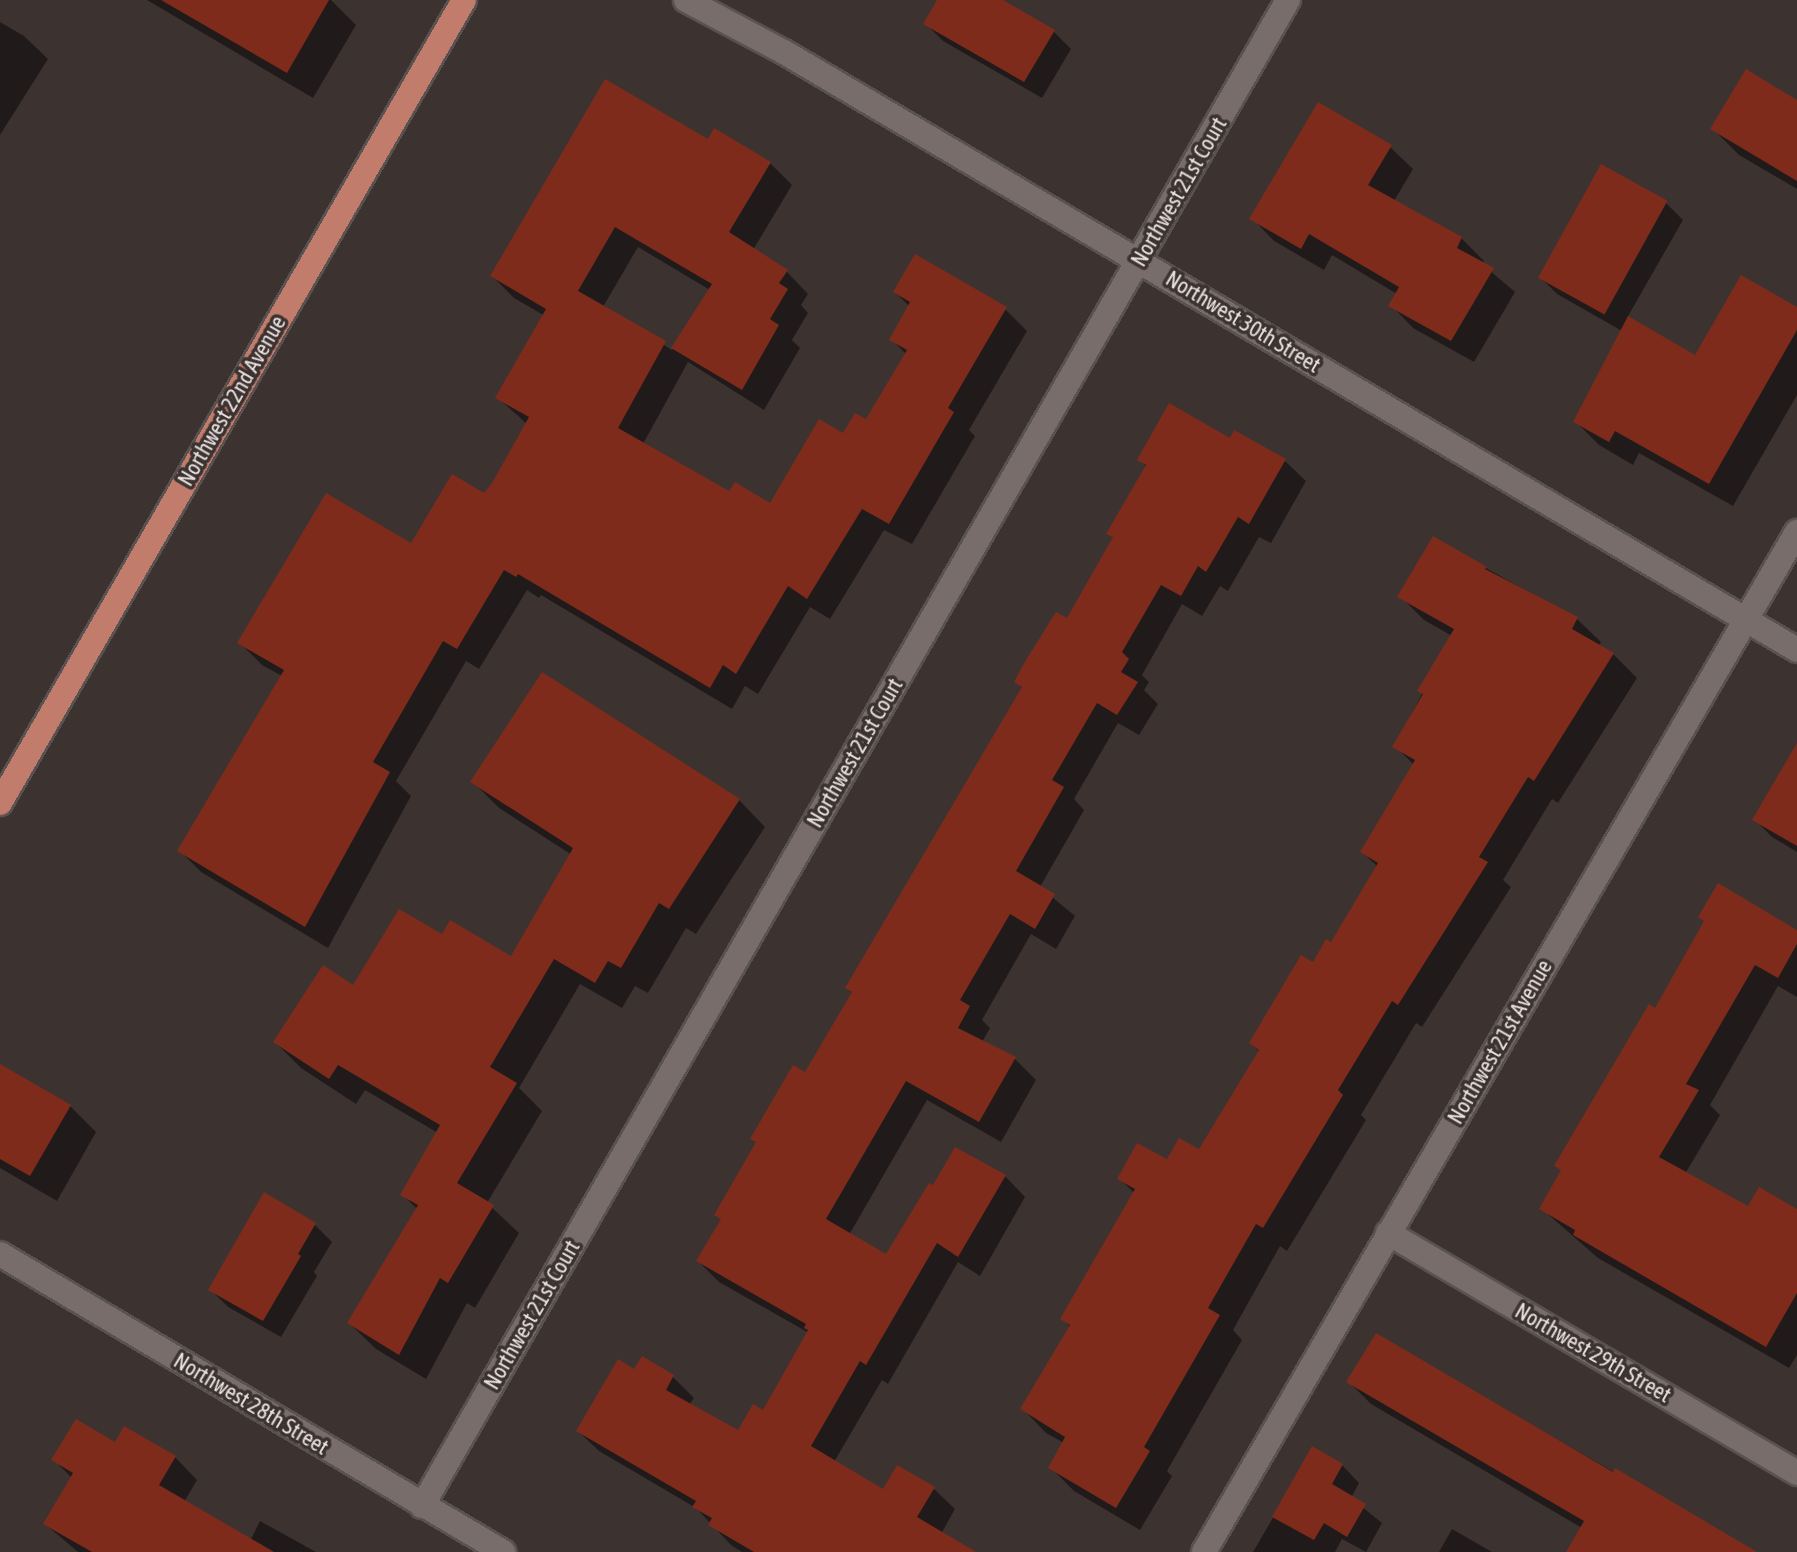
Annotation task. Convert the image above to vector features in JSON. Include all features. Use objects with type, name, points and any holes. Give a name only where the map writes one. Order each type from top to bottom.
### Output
[{"type":"main road","name":"Northwest 22nd Avenue","points":[[0,803],[464,0]]},
{"type":"street","name":"Northwest 30th Street","points":[[686,0],[784,52],[1797,650]]},
{"type":"street","name":"Northwest 21st Court","points":[[422,1506],[1288,0]]},
{"type":"street","name":"Northwest 21st Avenue","points":[[1204,1552],[1797,532]]},
{"type":"street","name":"Northwest 29th Street","points":[[1388,1233],[1797,1473]]},
{"type":"street","name":"Northwest 28th Street","points":[[0,1254],[503,1552]]},
{"type":"building","points":[[161,0],[329,0],[287,73]]},
{"type":"building","points":[[937,0],[1003,0],[1055,30],[1024,82],[923,24]]},
{"type":"building","points":[[1746,69],[1797,100],[1797,181],[1710,129]]},
{"type":"building","points":[[605,79],[708,139],[714,128],[771,162],[729,232],[788,270],[779,283],[788,289],[770,319],[779,325],[742,390],[671,348],[712,284],[615,227],[578,291],[666,341],[618,428],[729,491],[735,482],[770,503],[819,419],[843,433],[855,413],[866,419],[907,350],[889,340],[910,302],[893,292],[915,254],[1007,307],[948,408],[954,412],[889,524],[862,509],[807,599],[788,586],[736,674],[723,665],[710,688],[518,574],[516,577],[504,570],[457,649],[443,641],[373,762],[390,772],[305,927],[177,851],[284,670],[237,643],[326,493],[411,543],[452,474],[484,493],[492,483],[529,417],[495,398],[546,309],[490,276]]},
{"type":"building","points":[[1318,102],[1392,145],[1368,185],[1462,237],[1457,248],[1494,268],[1451,341],[1388,306],[1399,287],[1309,234],[1301,249],[1249,219]]},
{"type":"building","points":[[1601,164],[1667,201],[1604,315],[1538,278]]},
{"type":"building","points":[[1741,275],[1797,307],[1797,330],[1709,484],[1615,431],[1609,442],[1573,422],[1628,316],[1695,355]]},
{"type":"building","points":[[1169,403],[1230,438],[1234,430],[1286,459],[1249,524],[1238,517],[1206,572],[1198,566],[1181,596],[1161,585],[1122,652],[1129,659],[1121,672],[1138,682],[1117,715],[1097,703],[1052,780],[1064,787],[1016,871],[1055,894],[1035,929],[1010,914],[960,1000],[970,1006],[958,1028],[1016,1057],[979,1122],[906,1081],[826,1219],[886,1254],[955,1147],[1006,1175],[958,1257],[937,1243],[866,1365],[860,1361],[811,1446],[883,1489],[897,1465],[935,1487],[917,1517],[976,1552],[754,1552],[708,1525],[712,1518],[692,1507],[696,1501],[576,1431],[618,1359],[634,1369],[642,1356],[674,1375],[666,1390],[738,1430],[753,1404],[763,1410],[808,1330],[804,1328],[806,1324],[696,1261],[721,1219],[714,1215],[756,1142],[750,1139],[793,1065],[805,1072],[852,992],[845,988],[1022,687],[1014,682],[1026,660],[1056,612],[1067,618],[1113,537],[1106,534],[1146,465],[1137,460]]},
{"type":"building","points":[[1433,536],[1487,567],[1485,569],[1578,617],[1572,629],[1614,653],[1534,781],[1528,777],[1479,857],[1488,862],[1398,1005],[1392,1001],[1338,1090],[1343,1095],[1263,1228],[1256,1224],[1208,1308],[1220,1315],[1144,1447],[1150,1451],[1116,1508],[1048,1468],[1065,1437],[1020,1409],[1070,1325],[1060,1319],[1135,1189],[1117,1179],[1137,1143],[1167,1159],[1179,1138],[1199,1149],[1259,1050],[1249,1043],[1301,955],[1313,962],[1326,939],[1331,942],[1378,863],[1360,852],[1415,760],[1392,747],[1423,694],[1417,691],[1454,629],[1397,597]]},
{"type":"building","points":[[542,672],[740,799],[669,909],[659,903],[621,968],[608,961],[595,983],[554,959],[490,1067],[517,1083],[457,1183],[494,1205],[448,1283],[440,1278],[399,1355],[347,1323],[418,1205],[400,1195],[440,1125],[338,1065],[329,1079],[273,1042],[323,965],[353,985],[399,909],[442,934],[450,920],[511,956],[573,848],[470,782]]},
{"type":"building","points":[[1797,743],[1797,846],[1752,820]]},
{"type":"building","points":[[1718,883],[1797,930],[1797,944],[1778,978],[1755,965],[1686,1084],[1699,1090],[1659,1157],[1748,1206],[1759,1187],[1797,1209],[1797,1293],[1766,1347],[1573,1235],[1575,1230],[1539,1209],[1561,1170],[1554,1166],[1649,1004],[1655,1008],[1704,921],[1698,917]]},
{"type":"building","points":[[0,1064],[71,1105],[30,1176],[0,1159]]},
{"type":"building","points":[[264,1192],[316,1223],[298,1254],[301,1256],[263,1321],[208,1290]]},
{"type":"building","points":[[1376,1333],[1613,1472],[1615,1468],[1757,1552],[1566,1552],[1584,1521],[1346,1382]]},
{"type":"building","points":[[76,1419],[115,1442],[124,1426],[176,1456],[159,1485],[274,1552],[92,1552],[43,1524],[73,1473],[51,1460]]},
{"type":"building","points":[[1312,1446],[1343,1464],[1332,1484],[1366,1504],[1347,1537],[1324,1523],[1314,1540],[1272,1517]]}]
